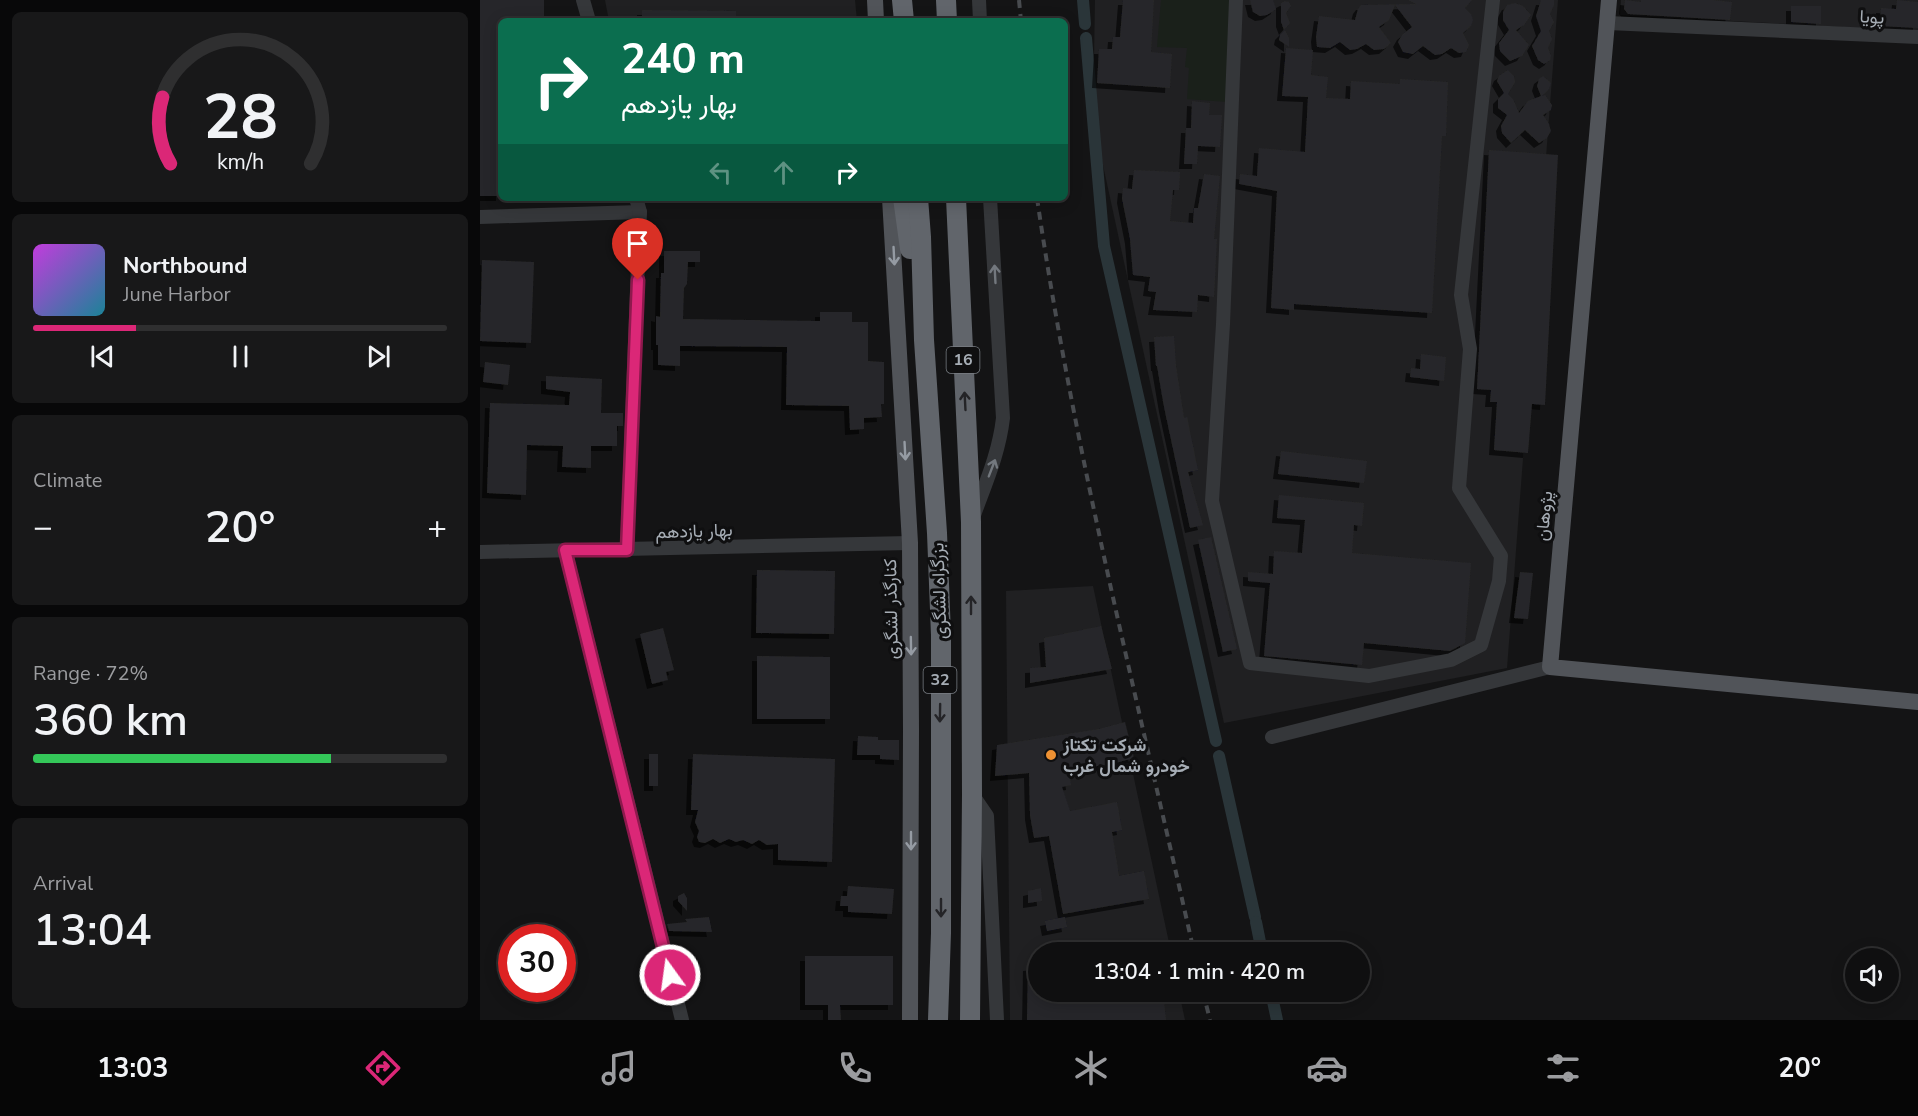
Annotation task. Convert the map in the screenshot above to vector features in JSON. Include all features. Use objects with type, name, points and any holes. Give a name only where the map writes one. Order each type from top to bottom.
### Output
[{"type":"highway","points":[[902,0],[904,18]]},
{"type":"highway","points":[[946,0],[947,18]]},
{"type":"highway","points":[[903,201],[924,340]]},
{"type":"highway","name":"بزرگراه لشگری","points":[[918,201],[941,635],[941,933],[938,1020]]},
{"type":"highway","name":"بزرگراه لشگری","points":[[956,201],[971,522],[970,1020]]},
{"type":"main road","points":[[875,0],[876,18]]},
{"type":"main road","name":"پژوهان","points":[[1550,667],[1609,0]]},
{"type":"main road","name":"کنارگذر لشگری","points":[[890,201],[909,543],[910,1020]]},
{"type":"main road","points":[[1550,667],[1918,702]]},
{"type":"street","points":[[583,0],[588,18]]},
{"type":"street","points":[[979,0],[980,18]]},
{"type":"street","points":[[1236,0],[1223,324],[1212,501],[1250,663],[1369,676],[1451,660],[1481,645],[1499,580],[1501,556],[1459,488],[1470,349],[1461,295],[1493,0]]},
{"type":"street","name":"پویا","points":[[1608,23],[1918,37]]},
{"type":"street","points":[[627,550],[640,212],[637,201]]},
{"type":"street","points":[[971,522],[994,464],[1001,441],[1003,418],[990,201]]},
{"type":"street","points":[[480,217],[640,212]]},
{"type":"street","name":"بهار یازدهم","points":[[480,552],[909,543]]},
{"type":"street","points":[[565,550],[682,1020]]},
{"type":"street","points":[[1272,737],[1550,667]]},
{"type":"street","points":[[972,794],[987,816],[997,1020]]},
{"type":"shaded area","points":[[605,0],[855,0],[857,18],[608,18]]},
{"type":"shaded area","points":[[1095,0],[1558,0],[1507,668],[1224,723],[1093,119]]},
{"type":"shaded area","points":[[1161,0],[1234,0],[1227,102],[1187,99],[1189,68],[1185,67],[1187,48],[1157,47]]},
{"type":"shaded area","points":[[1621,0],[1918,0],[1918,31],[1620,15]]},
{"type":"shaded area","points":[[1093,586],[1169,942],[1028,942],[1028,1002],[1181,1002],[1185,1020],[1010,1020],[1006,591]]},
{"type":"building","points":[[480,0],[544,0],[544,18],[498,18],[498,196],[480,196]]},
{"type":"building","points":[[1123,0],[1154,0],[1151,52],[1172,54],[1170,88],[1097,83],[1099,49],[1112,49],[1113,37],[1120,37]]},
{"type":"building","points":[[1250,0],[1273,0],[1276,9],[1267,15],[1260,16],[1253,12]]},
{"type":"building","points":[[1408,0],[1472,0],[1465,8],[1473,20],[1471,26],[1463,33],[1469,45],[1466,52],[1459,53],[1451,48],[1442,54],[1435,55],[1423,46],[1413,54],[1403,52],[1398,42],[1402,35],[1412,27],[1395,5],[1389,20],[1379,27],[1391,43],[1384,49],[1374,50],[1366,44],[1350,50],[1340,42],[1330,48],[1317,47],[1319,16],[1355,20],[1361,5],[1416,4]]},
{"type":"building","points":[[1541,0],[1554,0],[1550,14],[1554,22],[1549,31],[1552,39],[1548,48],[1551,56],[1550,60],[1544,64],[1538,60],[1532,46],[1541,31],[1536,16]]},
{"type":"building","points":[[1625,0],[1732,2],[1730,20],[1628,14],[1624,9]]},
{"type":"building","points":[[1897,0],[1918,2],[1918,28],[1880,26],[1881,8],[1896,9]]},
{"type":"building","points":[[1285,1],[1291,6],[1286,13],[1290,23],[1284,30],[1281,22],[1281,3]]},
{"type":"building","points":[[1515,3],[1523,6],[1531,15],[1524,25],[1516,30],[1529,45],[1522,56],[1510,61],[1500,51],[1499,43],[1509,30],[1503,20],[1503,12],[1507,5]]},
{"type":"building","points":[[1791,6],[1821,6],[1821,24],[1791,22]]},
{"type":"building","points":[[642,10],[736,11],[736,18],[642,18]]},
{"type":"building","points":[[1285,30],[1289,38],[1289,47],[1279,40]]},
{"type":"building","points":[[1286,48],[1313,50],[1311,75],[1328,77],[1326,98],[1350,99],[1351,81],[1400,84],[1400,79],[1448,82],[1446,136],[1442,136],[1432,313],[1294,304],[1294,310],[1271,308],[1277,191],[1239,184],[1240,174],[1257,176],[1259,148],[1305,152],[1308,97],[1282,96]]},
{"type":"building","points":[[1508,70],[1514,76],[1515,82],[1508,94],[1513,99],[1519,113],[1528,101],[1541,96],[1537,86],[1539,79],[1543,76],[1551,83],[1542,96],[1545,95],[1552,105],[1551,110],[1543,115],[1551,131],[1547,138],[1539,143],[1525,130],[1511,143],[1502,133],[1501,126],[1507,115],[1498,108],[1498,99],[1504,93],[1497,81],[1499,76]]},
{"type":"building","points":[[1192,101],[1210,103],[1209,115],[1222,115],[1220,147],[1198,146],[1197,164],[1184,164],[1186,128],[1191,128]]},
{"type":"building","points":[[1489,150],[1558,155],[1545,405],[1532,404],[1528,453],[1494,450],[1497,402],[1490,402],[1491,390],[1477,389]]},
{"type":"building","points":[[1134,170],[1180,172],[1179,190],[1173,190],[1170,221],[1193,223],[1194,208],[1198,208],[1204,174],[1220,176],[1214,239],[1217,239],[1214,297],[1198,295],[1197,312],[1153,310],[1156,292],[1148,291],[1150,277],[1133,275],[1130,239],[1122,198],[1123,188],[1132,189]]},
{"type":"building","points":[[664,251],[700,251],[700,262],[688,262],[683,319],[820,321],[820,312],[852,312],[852,322],[868,322],[868,361],[884,362],[882,417],[864,418],[864,429],[850,430],[849,406],[786,405],[787,347],[680,346],[680,366],[658,365],[656,316],[660,317]]},
{"type":"building","points":[[482,260],[534,262],[531,343],[480,341]]},
{"type":"building","points":[[1174,336],[1184,418],[1187,417],[1198,470],[1188,472],[1203,525],[1190,528],[1156,366],[1154,337]]},
{"type":"building","points":[[1421,354],[1446,357],[1444,381],[1410,377],[1411,368],[1420,369]]},
{"type":"building","points":[[485,362],[510,365],[508,385],[483,382]]},
{"type":"building","points":[[546,376],[602,379],[601,413],[623,413],[623,426],[617,426],[617,446],[591,446],[591,468],[562,467],[563,446],[527,445],[526,495],[487,493],[490,403],[569,405],[570,392],[546,389]]},
{"type":"building","points":[[1281,451],[1367,461],[1364,483],[1278,474]]},
{"type":"building","points":[[1279,495],[1364,503],[1362,526],[1354,525],[1352,553],[1471,563],[1465,643],[1450,651],[1364,643],[1362,665],[1264,656],[1270,583],[1248,581],[1248,572],[1273,574],[1274,551],[1302,553],[1305,520],[1277,518]]},
{"type":"building","points":[[1211,537],[1237,649],[1223,652],[1198,540]]},
{"type":"building","points":[[757,570],[835,571],[834,634],[756,633]]},
{"type":"building","points":[[1520,572],[1533,573],[1528,619],[1514,618]]},
{"type":"building","points":[[1101,626],[1112,669],[1030,683],[1030,668],[1046,667],[1044,638]]},
{"type":"building","points":[[663,628],[674,670],[666,672],[668,680],[652,684],[640,634]]},
{"type":"building","points":[[757,656],[830,657],[830,719],[757,719]]},
{"type":"building","points":[[1125,722],[1134,758],[1108,765],[1069,769],[1071,785],[1062,787],[1070,811],[1117,802],[1122,830],[1112,832],[1119,876],[1144,871],[1149,899],[1063,914],[1049,836],[1034,838],[1030,815],[1029,773],[995,776],[997,745],[1099,729]]},
{"type":"building","points":[[858,736],[878,737],[878,740],[899,740],[899,760],[880,759],[880,755],[857,755]]},
{"type":"building","points":[[649,754],[658,754],[658,786],[649,786]]},
{"type":"building","points":[[693,754],[835,759],[832,862],[778,860],[778,844],[767,845],[759,840],[752,844],[743,840],[736,842],[729,839],[720,843],[713,839],[705,843],[699,842],[697,837],[699,831],[695,822],[698,810],[691,810]]},
{"type":"building","points":[[848,886],[894,889],[892,914],[848,912],[848,906],[840,906],[841,896],[847,896]]},
{"type":"building","points":[[1041,888],[1042,901],[1028,903],[1028,891]]},
{"type":"building","points":[[684,893],[687,898],[687,911],[678,901],[678,896]]},
{"type":"building","points":[[709,917],[712,932],[669,931],[667,924],[687,922],[685,919]]},
{"type":"building","points":[[1065,917],[1067,927],[1047,931],[1045,921]]},
{"type":"building","points":[[805,956],[893,956],[893,1005],[840,1005],[841,1020],[828,1020],[828,1005],[805,1005]]},
{"type":"building","points":[[1028,966],[1028,1002],[1164,1002],[1166,1020],[1027,1020]]},
{"type":"waterway","points":[[1083,0],[1085,24]]},
{"type":"waterway","points":[[1086,38],[1104,246],[1216,741]]},
{"type":"waterway","points":[[1219,756],[1255,917]]},
{"type":"waterway","points":[[1256,922],[1260,942]]},
{"type":"waterway","points":[[1273,1002],[1277,1020]]},
{"type":"railway","points":[[1019,0],[1021,18]]},
{"type":"railway","points":[[1037,201],[1069,388],[1088,482],[1192,942]]},
{"type":"railway","points":[[1206,1002],[1210,1020]]},
{"type":"place","name":"شرکت تکتاز خودرو شمال غرب","points":[[1051,755]]},
{"type":"route","points":[[638,280],[627,550],[565,550],[670,975]]}]
